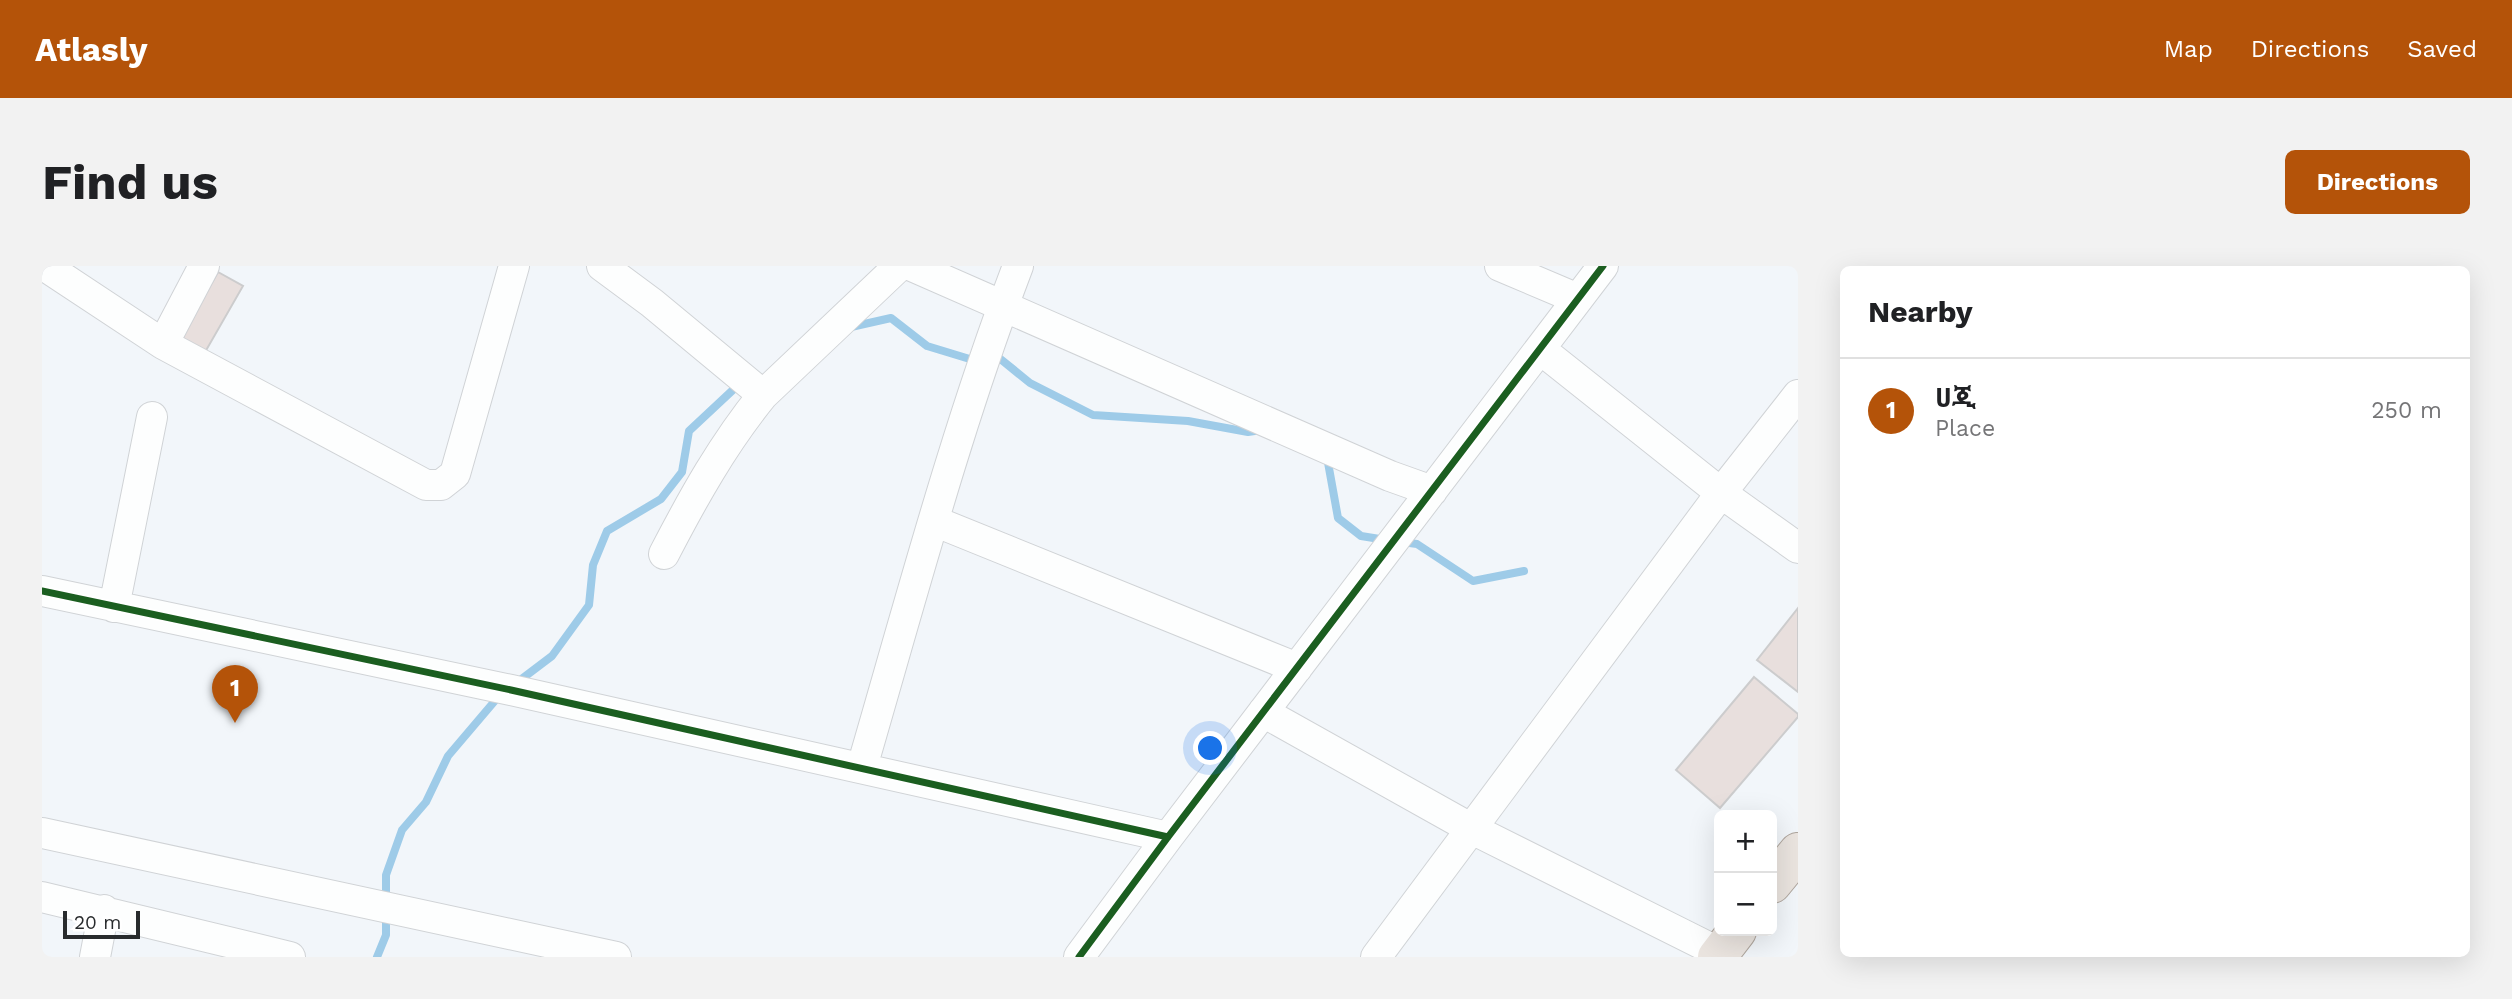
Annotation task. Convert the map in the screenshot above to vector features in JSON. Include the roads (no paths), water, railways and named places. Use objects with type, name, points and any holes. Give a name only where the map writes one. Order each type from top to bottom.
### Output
[{"type":"main road","points":[[1777,878],[1798,852]]},
{"type":"street","points":[[45,266],[163,344],[426,485],[441,485],[455,474],[514,266]]},
{"type":"street","points":[[163,344],[204,266]]},
{"type":"street","points":[[602,266],[652,303],[763,395]]},
{"type":"street","points":[[664,554],[704,478],[763,395],[899,266]]},
{"type":"street","points":[[912,266],[1432,491]]},
{"type":"street","points":[[862,767],[934,521],[1002,307],[1018,266]]},
{"type":"street","points":[[1500,266],[1578,299]]},
{"type":"street","points":[[1079,957],[1603,266]]},
{"type":"street","points":[[1540,349],[1721,493],[1798,548]]},
{"type":"street","points":[[1376,957],[1721,493],[1798,395]]},
{"type":"street","points":[[114,607],[152,417]]},
{"type":"street","points":[[934,521],[1297,668]]},
{"type":"street","points":[[42,591],[511,690],[1168,837]]},
{"type":"street","points":[[1263,712],[1472,829],[1724,947]]},
{"type":"street","points":[[42,833],[599,955]]},
{"type":"street","points":[[42,897],[290,957]]},
{"type":"street","points":[[95,957],[104,910]]},
{"type":"waterway","points":[[851,327],[891,318],[927,346],[973,360],[978,358]]},
{"type":"waterway","points":[[993,353],[1030,383],[1093,415],[1188,421],[1248,432],[1261,430]]},
{"type":"waterway","points":[[515,684],[552,656],[589,605],[593,565],[607,531],[661,499],[682,472],[689,431],[740,386]]},
{"type":"waterway","points":[[1327,457],[1338,518],[1361,536],[1386,540]]},
{"type":"waterway","points":[[1402,542],[1417,544],[1473,581],[1524,571]]},
{"type":"waterway","points":[[377,957],[386,935],[386,875],[402,830],[426,802],[448,756],[499,696]]},
{"type":"place","name":"ሀጂ","points":[[235,723]]}]
